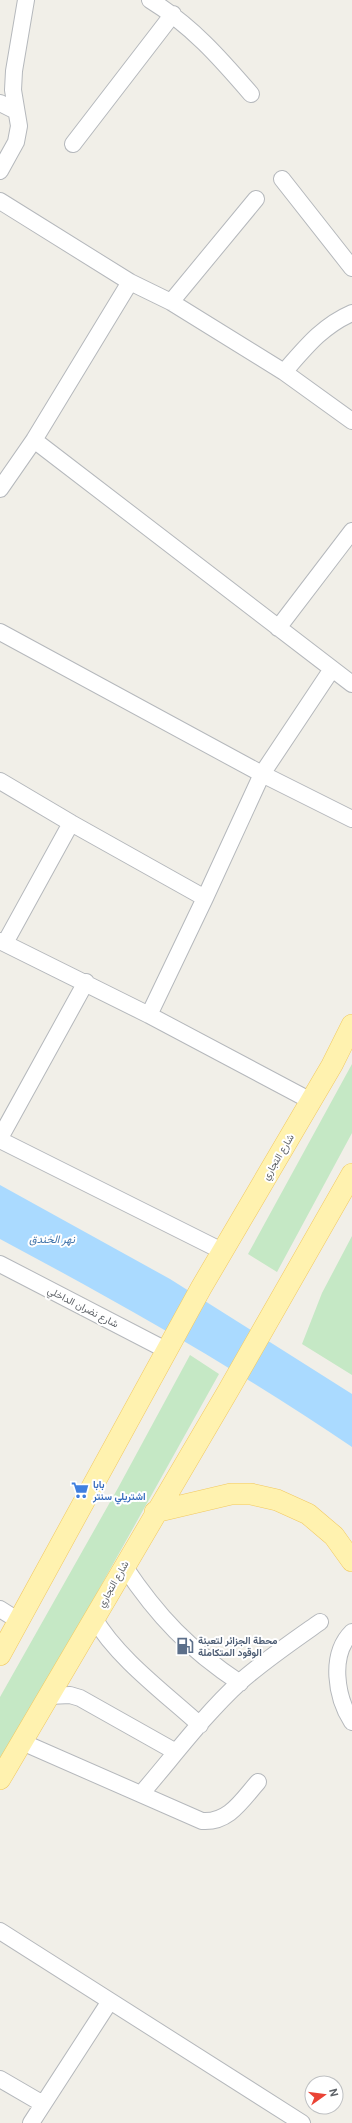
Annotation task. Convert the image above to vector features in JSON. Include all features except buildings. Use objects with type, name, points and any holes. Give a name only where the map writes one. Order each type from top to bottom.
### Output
[{"type":"main road","name":"شارع التجاري","points":[[166,1350],[222,1251],[332,1065],[352,1025]]},
{"type":"main road","name":"شارع التجاري","points":[[0,1778],[155,1512],[228,1391],[352,1174]]},
{"type":"main road","points":[[0,1656],[166,1350]]},
{"type":"main road","points":[[155,1512],[231,1494],[251,1494],[277,1500],[308,1514],[334,1536],[352,1561]]},
{"type":"street","points":[[0,171],[16,142],[19,126],[13,90],[14,71],[26,0]]},
{"type":"street","points":[[150,0],[173,14],[205,42],[251,94]]},
{"type":"street","points":[[73,144],[173,14]]},
{"type":"street","points":[[0,103],[16,111]]},
{"type":"street","points":[[282,179],[352,268]]},
{"type":"street","points":[[171,302],[256,198]]},
{"type":"street","points":[[0,201],[130,282],[171,302],[284,372],[352,421]]},
{"type":"street","points":[[0,489],[34,440],[130,282]]},
{"type":"street","points":[[284,372],[318,334],[340,318],[352,313]]},
{"type":"street","points":[[34,440],[352,684]]},
{"type":"street","points":[[278,628],[352,531]]},
{"type":"street","points":[[0,632],[262,774],[352,819]]},
{"type":"street","points":[[149,1015],[262,774],[332,669]]},
{"type":"street","points":[[0,781],[71,823],[205,898]]},
{"type":"street","points":[[71,823],[2,942],[86,982],[311,1101]]},
{"type":"street","points":[[86,982],[0,1139],[222,1251]]},
{"type":"street","name":"شارع نضران الداخلي","points":[[0,1264],[166,1350]]},
{"type":"street","points":[[124,1566],[143,1595],[178,1634],[212,1664],[240,1683]]},
{"type":"street","points":[[0,1609],[19,1621]]},
{"type":"street","points":[[94,1618],[121,1653],[200,1725]]},
{"type":"street","points":[[141,1794],[200,1725],[240,1683],[274,1654],[320,1622]]},
{"type":"street","points":[[352,1632],[347,1638],[340,1652],[336,1668],[340,1690],[347,1714],[352,1722]]},
{"type":"street","points":[[49,1696],[60,1695],[80,1698],[176,1752]]},
{"type":"street","points":[[22,1742],[202,1821],[210,1822],[218,1820],[229,1814],[258,1782]]},
{"type":"street","points":[[0,1931],[302,2123]]},
{"type":"street","points":[[30,2123],[110,2001]]},
{"type":"street","points":[[0,2079],[43,2104]]},
{"type":"green space","points":[[352,1064],[352,1133],[277,1272],[248,1254]]},
{"type":"green space","points":[[352,1236],[352,1375],[302,1344],[322,1293]]},
{"type":"green space","points":[[190,1355],[219,1374],[59,1661],[0,1761],[0,1697],[118,1488]]},
{"type":"water","name":"نهر الخندق","points":[[0,1185],[170,1279],[352,1394],[352,1447],[266,1391],[179,1338],[0,1239]]},
{"type":"place","name":"بابا اشتريلي سنتر","points":[[80,1490]]},
{"type":"place","name":"محطة الجزائر لتعبئة الوقود المتكاملة","points":[[185,1646]]}]
